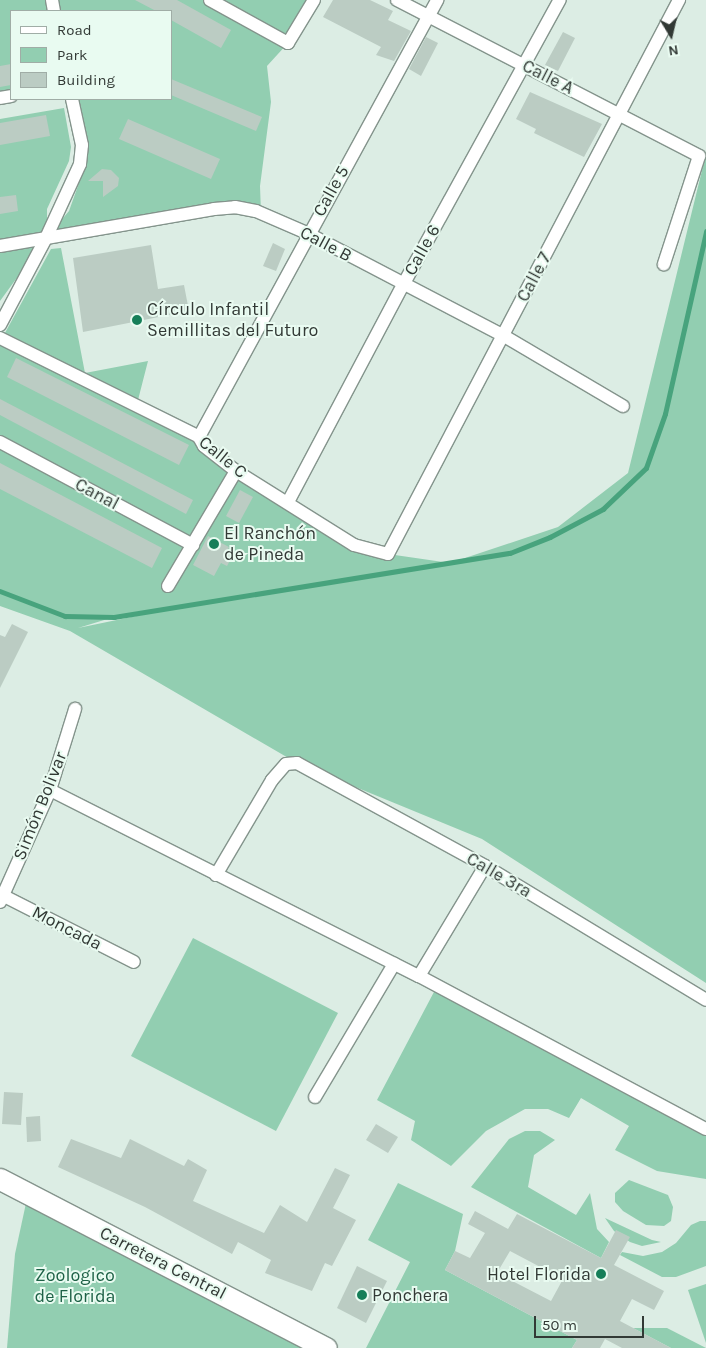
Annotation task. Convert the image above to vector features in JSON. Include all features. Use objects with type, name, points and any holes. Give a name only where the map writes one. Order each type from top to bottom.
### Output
[{"type":"highway","name":"Carretera Central","points":[[0,1179],[326,1348]]},
{"type":"street","points":[[210,0],[288,43],[314,0]]},
{"type":"street","name":"Calle A","points":[[397,0],[699,156],[664,264]]},
{"type":"street","name":"Calle 5","points":[[199,437],[307,233],[437,0]]},
{"type":"street","name":"Calle 6","points":[[288,502],[402,285],[526,66],[560,0]]},
{"type":"street","name":"Calle 7","points":[[388,554],[679,0]]},
{"type":"street","points":[[0,325],[46,238],[80,164],[82,145],[72,100]]},
{"type":"street","name":"Calle B","points":[[0,246],[235,207],[256,211],[307,233],[402,285],[504,336],[623,406]]},
{"type":"street","name":"Calle C","points":[[0,338],[199,437],[204,446],[236,471],[354,545],[388,554]]},
{"type":"street","name":"Canal","points":[[0,442],[193,545]]},
{"type":"street","points":[[168,586],[236,471]]},
{"type":"street","name":"Simón Bolivar","points":[[1,897],[50,790],[76,709]]},
{"type":"street","name":"Calle 3ra","points":[[216,875],[272,780],[286,764],[297,763],[485,866],[706,1000]]},
{"type":"street","points":[[50,790],[419,976],[706,1129]]},
{"type":"street","points":[[419,976],[485,866]]},
{"type":"street","name":"Moncada","points":[[1,897],[134,962]]},
{"type":"street","points":[[316,1098],[394,964]]},
{"type":"green space","points":[[0,0],[314,0],[288,43],[267,66],[271,102],[260,186],[261,213],[235,207],[46,238],[0,301],[0,119],[64,108],[71,147],[69,161],[47,209],[47,237],[69,211],[84,169],[89,145],[79,100],[172,100],[172,10],[10,10],[10,96],[0,98]]},
{"type":"green space","points":[[706,154],[706,983],[482,839],[297,763],[70,631],[0,606],[0,342],[51,249],[61,248],[85,373],[148,361],[138,400],[354,545],[388,554],[450,563],[558,527],[628,473]],"holes":[[[170,609],[78,628],[114,617]]]},
{"type":"green space","points":[[193,938],[338,1013],[276,1131],[131,1056]]},
{"type":"green space","points":[[435,990],[706,1130],[706,1179],[657,1171],[615,1150],[629,1126],[581,1098],[569,1118],[548,1109],[525,1109],[486,1131],[451,1166],[411,1140],[415,1121],[377,1100]]},
{"type":"green space","points":[[525,1131],[540,1131],[555,1140],[534,1155],[528,1187],[576,1215],[590,1193],[597,1229],[609,1242],[601,1258],[471,1187],[509,1139]]},
{"type":"green space","points":[[629,1180],[668,1195],[673,1207],[671,1221],[664,1226],[646,1225],[623,1211],[615,1202],[615,1193]]},
{"type":"green space","points":[[398,1183],[463,1214],[455,1251],[445,1270],[577,1340],[572,1348],[366,1348],[410,1262],[368,1240]]},
{"type":"green space","name":"Zoologico de Florida","points":[[28,1194],[326,1348],[7,1348],[15,1254]]},
{"type":"green space","points":[[605,1218],[652,1240],[661,1242],[642,1246],[630,1242],[614,1231]]},
{"type":"green space","points":[[700,1221],[706,1221],[706,1266],[676,1277],[662,1277],[620,1255],[622,1252],[643,1256],[662,1252],[676,1243],[691,1225]]},
{"type":"green space","points":[[706,1284],[706,1343],[688,1290]]},
{"type":"green space","points":[[633,1328],[667,1328],[706,1348],[671,1348]]},
{"type":"building","points":[[135,0],[177,0],[231,30],[221,48],[172,21],[172,10],[154,10]]},
{"type":"building","points":[[333,0],[370,0],[393,11],[388,20],[411,31],[394,61],[376,55],[381,47],[323,17]]},
{"type":"building","points":[[563,32],[575,38],[558,71],[545,65]]},
{"type":"building","points":[[426,37],[438,43],[421,76],[409,69]]},
{"type":"building","points":[[10,64],[10,85],[0,87],[0,66]]},
{"type":"building","points":[[172,79],[262,117],[256,131],[172,95]]},
{"type":"building","points":[[530,92],[602,124],[584,157],[534,133],[536,129],[516,119]]},
{"type":"building","points":[[46,115],[50,136],[0,145],[0,123]]},
{"type":"building","points":[[128,119],[220,159],[211,179],[119,139]]},
{"type":"building","points":[[102,169],[111,170],[119,178],[118,186],[103,197],[103,181],[88,181]]},
{"type":"building","points":[[16,195],[18,211],[0,214],[0,197]]},
{"type":"building","points":[[273,243],[285,249],[276,271],[263,266]]},
{"type":"building","points":[[151,245],[158,289],[184,285],[189,311],[83,332],[73,258]]},
{"type":"building","points":[[16,358],[189,445],[179,465],[7,377]]},
{"type":"building","points":[[0,399],[193,500],[186,514],[0,415]]},
{"type":"building","points":[[0,463],[162,548],[152,568],[0,489]]},
{"type":"building","points":[[240,490],[253,497],[239,523],[226,516]]},
{"type":"building","points":[[208,536],[229,547],[227,552],[233,555],[227,566],[221,563],[214,576],[193,565]]},
{"type":"building","points":[[12,624],[28,632],[0,688],[0,635],[5,637]]},
{"type":"building","points":[[4,1092],[23,1093],[21,1125],[2,1124]]},
{"type":"building","points":[[40,1116],[41,1141],[27,1142],[26,1117]]},
{"type":"building","points":[[376,1124],[398,1137],[388,1153],[366,1140]]},
{"type":"building","points":[[71,1139],[121,1158],[130,1139],[184,1166],[188,1159],[207,1170],[193,1201],[264,1233],[280,1205],[307,1222],[335,1168],[350,1175],[333,1208],[356,1220],[332,1266],[325,1263],[312,1291],[265,1273],[271,1260],[238,1242],[232,1254],[145,1207],[58,1167]]},
{"type":"building","points":[[475,1211],[508,1229],[517,1214],[601,1258],[616,1230],[630,1237],[614,1265],[664,1291],[654,1310],[632,1299],[620,1321],[671,1348],[622,1348],[605,1339],[600,1348],[572,1348],[577,1340],[445,1270],[455,1251],[470,1258],[485,1233],[468,1224]],"holes":[[[510,1251],[563,1279],[551,1301],[497,1273]]]},
{"type":"building","name":"Ponchera","points":[[357,1266],[387,1281],[366,1323],[337,1308]]},
{"type":"waterway","points":[[0,591],[65,616],[114,617],[510,553],[550,537],[603,509],[646,468],[665,414],[706,232]]},
{"type":"place","name":"Círculo Infantil Semillitas del Futuro","points":[[137,320]]},
{"type":"place","name":"El Ranchón de Pineda","points":[[214,544]]},
{"type":"place","name":"Hotel Florida","points":[[601,1274]]},
{"type":"place","name":"Ponchera","points":[[362,1295]]}]
